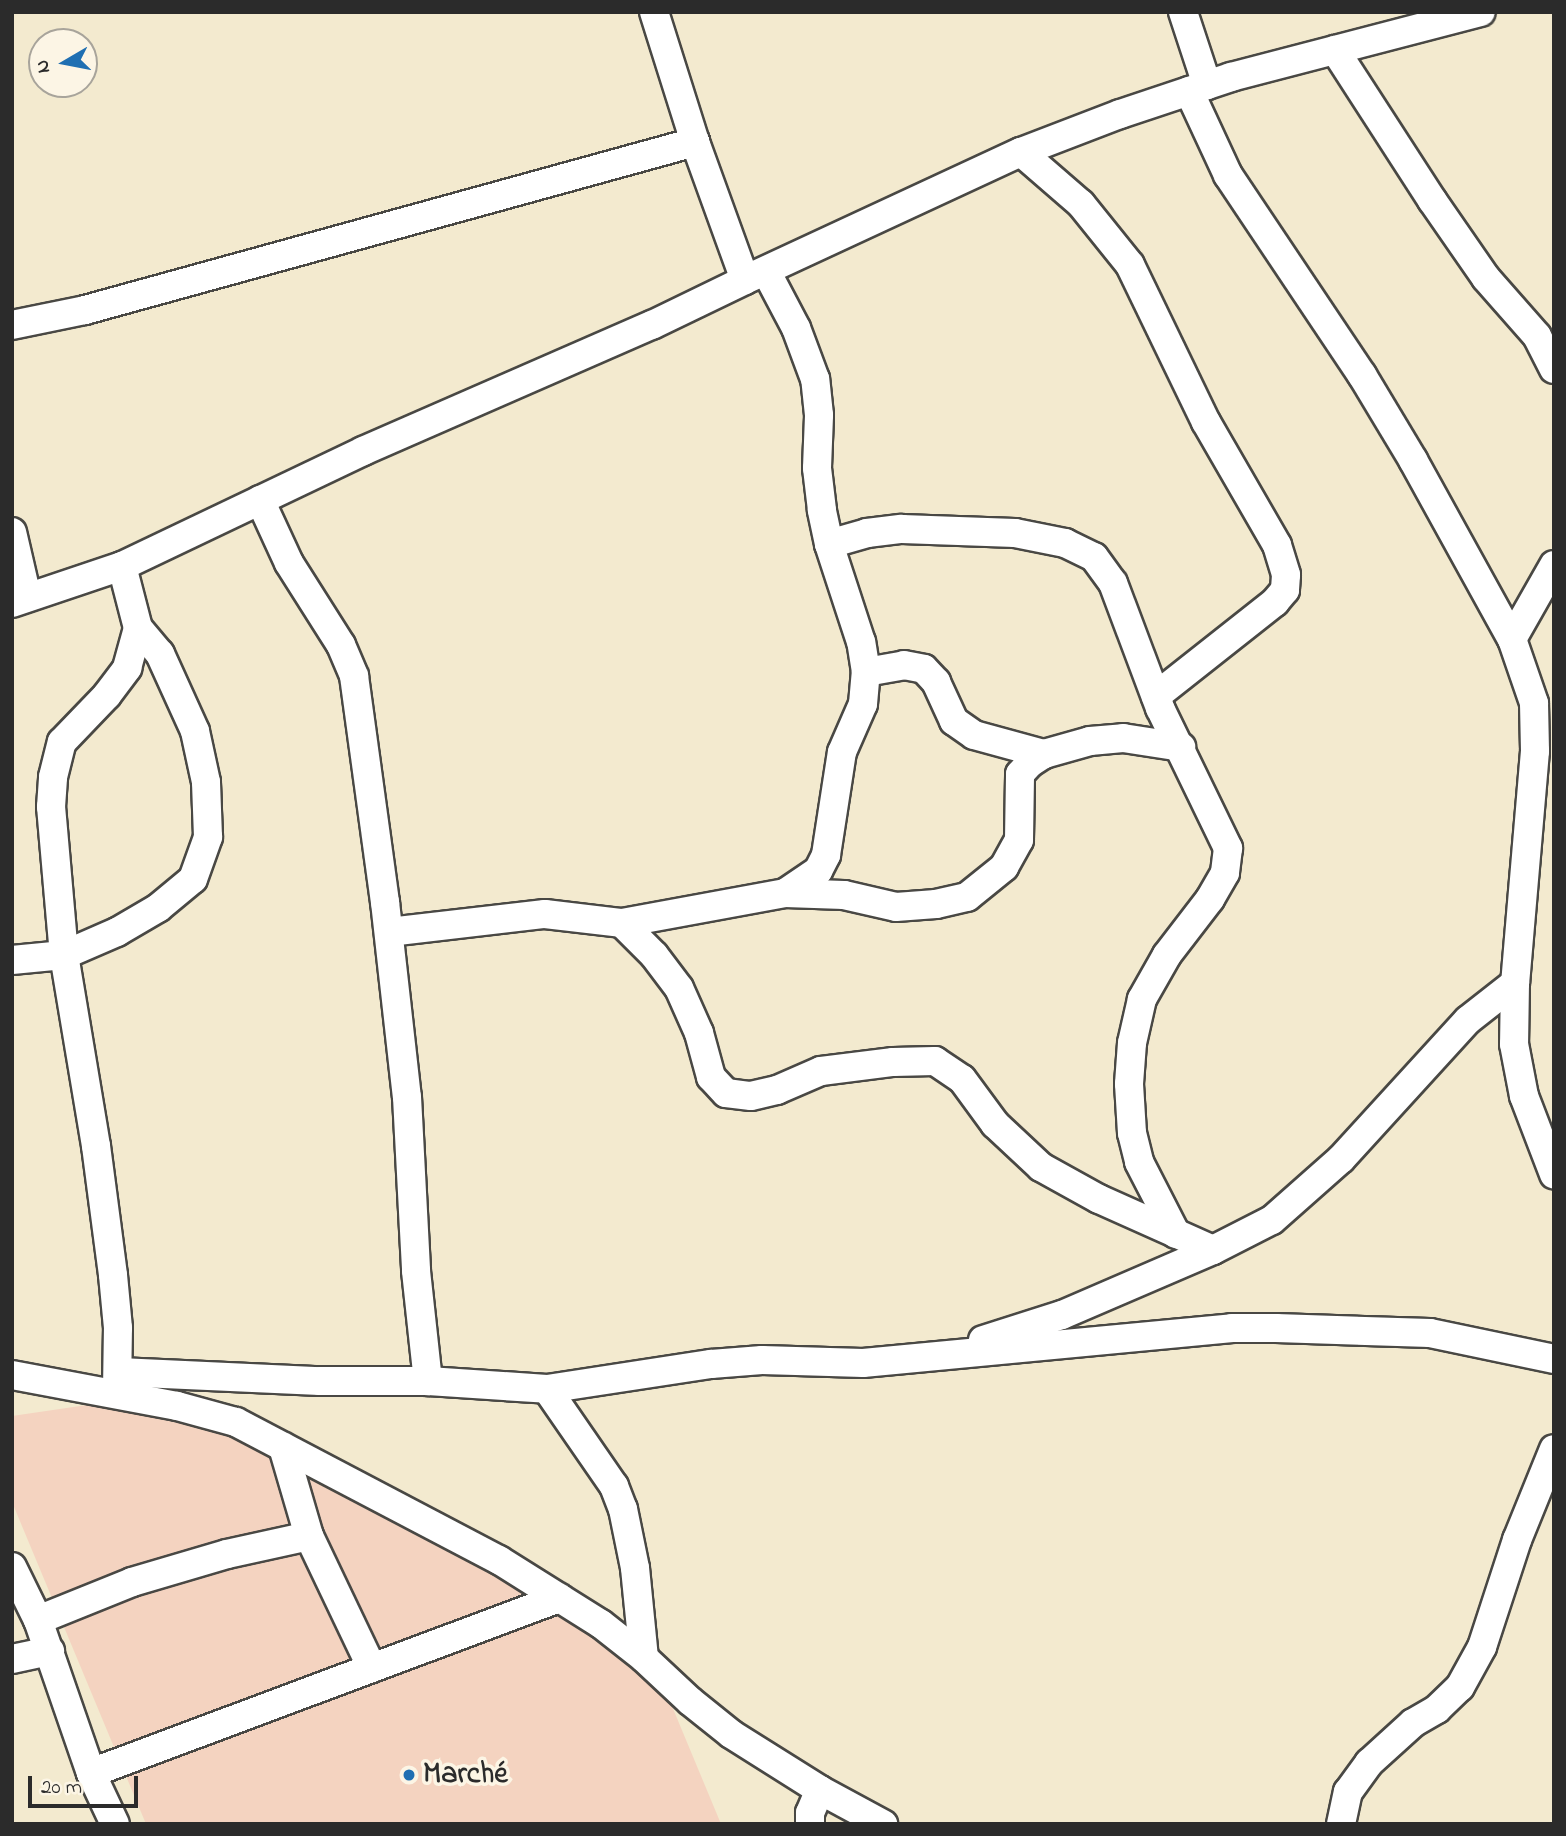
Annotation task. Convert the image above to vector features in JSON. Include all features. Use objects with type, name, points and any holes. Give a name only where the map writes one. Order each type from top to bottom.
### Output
[{"type":"street","points":[[654,12],[695,142],[755,276],[796,328],[815,379],[819,415],[817,468],[829,544],[861,642],[866,672],[863,704],[842,752],[826,855],[818,871],[785,893]]},
{"type":"street","points":[[1183,12],[1198,88],[1228,175],[1362,375],[1413,460],[1512,639],[1534,703],[1535,751],[1516,983],[1514,1044],[1524,1097],[1554,1174]]},
{"type":"street","points":[[12,532],[19,600],[122,566],[260,500],[755,276],[1021,152],[1198,88],[1481,12]]},
{"type":"street","points":[[1335,50],[1432,201],[1486,278],[1537,336],[1554,369]]},
{"type":"street","points":[[12,325],[85,310],[695,142]]},
{"type":"street","points":[[1021,152],[1081,204],[1130,265],[1206,422],[1277,545],[1286,575],[1285,590],[1275,602],[1156,696]]},
{"type":"street","points":[[260,500],[289,563],[341,645],[354,676],[389,932],[407,1097],[415,1270],[428,1381]]},
{"type":"street","points":[[829,544],[867,533],[948,529],[1014,533],[1065,543],[1094,557],[1113,583],[1156,696],[1228,848],[1225,873],[1210,899],[1167,955],[1142,999],[1132,1043],[1129,1084],[1132,1133],[1139,1162],[1176,1234]]},
{"type":"street","points":[[1512,639],[1554,565]]},
{"type":"street","points":[[12,960],[64,955],[117,932],[158,908],[193,879],[208,837],[206,782],[195,730],[160,654],[138,628],[122,566]]},
{"type":"street","points":[[118,1384],[118,1328],[98,1159],[64,955],[51,807],[53,777],[62,742],[107,695],[127,668],[138,628]]},
{"type":"street","points":[[866,672],[904,665],[924,669],[936,682],[954,721],[974,735],[1044,754]]},
{"type":"street","points":[[389,932],[544,914],[622,923],[785,893],[844,895],[895,908],[936,904],[967,897],[1004,867],[1019,840],[1020,774],[1030,763],[1044,754],[1090,741],[1123,738],[1181,747]]},
{"type":"street","points":[[622,923],[654,955],[679,988],[699,1033],[710,1077],[726,1093],[751,1096],[777,1090],[821,1071],[893,1062],[935,1061],[962,1079],[995,1124],[1041,1167],[1099,1199],[1213,1250]]},
{"type":"street","points":[[927,1357],[1062,1315],[1213,1250],[1272,1220],[1341,1159],[1468,1020],[1516,983]]},
{"type":"street","points":[[12,1375],[118,1384],[428,1381],[547,1389],[711,1364],[762,1360],[863,1363],[1232,1328],[1430,1334],[1554,1359]]},
{"type":"street","points":[[118,1384],[177,1406],[236,1422],[487,1553],[601,1624],[731,1734],[820,1790],[883,1824]]},
{"type":"street","points":[[547,1389],[619,1497],[635,1568],[644,1658]]},
{"type":"street","points":[[283,1447],[309,1536],[372,1668]]},
{"type":"street","points":[[1341,1824],[1348,1792],[1369,1763],[1413,1723],[1437,1709],[1460,1687],[1482,1647],[1517,1540],[1554,1449]]},
{"type":"street","points":[[38,1620],[132,1582],[227,1554],[309,1536]]},
{"type":"street","points":[[12,1567],[38,1620],[90,1773],[115,1824]]},
{"type":"street","points":[[90,1773],[559,1598]]},
{"type":"street","points":[[12,1659],[50,1651]]},
{"type":"street","points":[[810,1824],[810,1813],[820,1790]]},
{"type":"shaded area","points":[[87,1405],[147,1409],[236,1422],[654,1663],[721,1824],[146,1824],[12,1502],[12,1416]]},
{"type":"place","name":"Marché","points":[[409,1775]]}]
